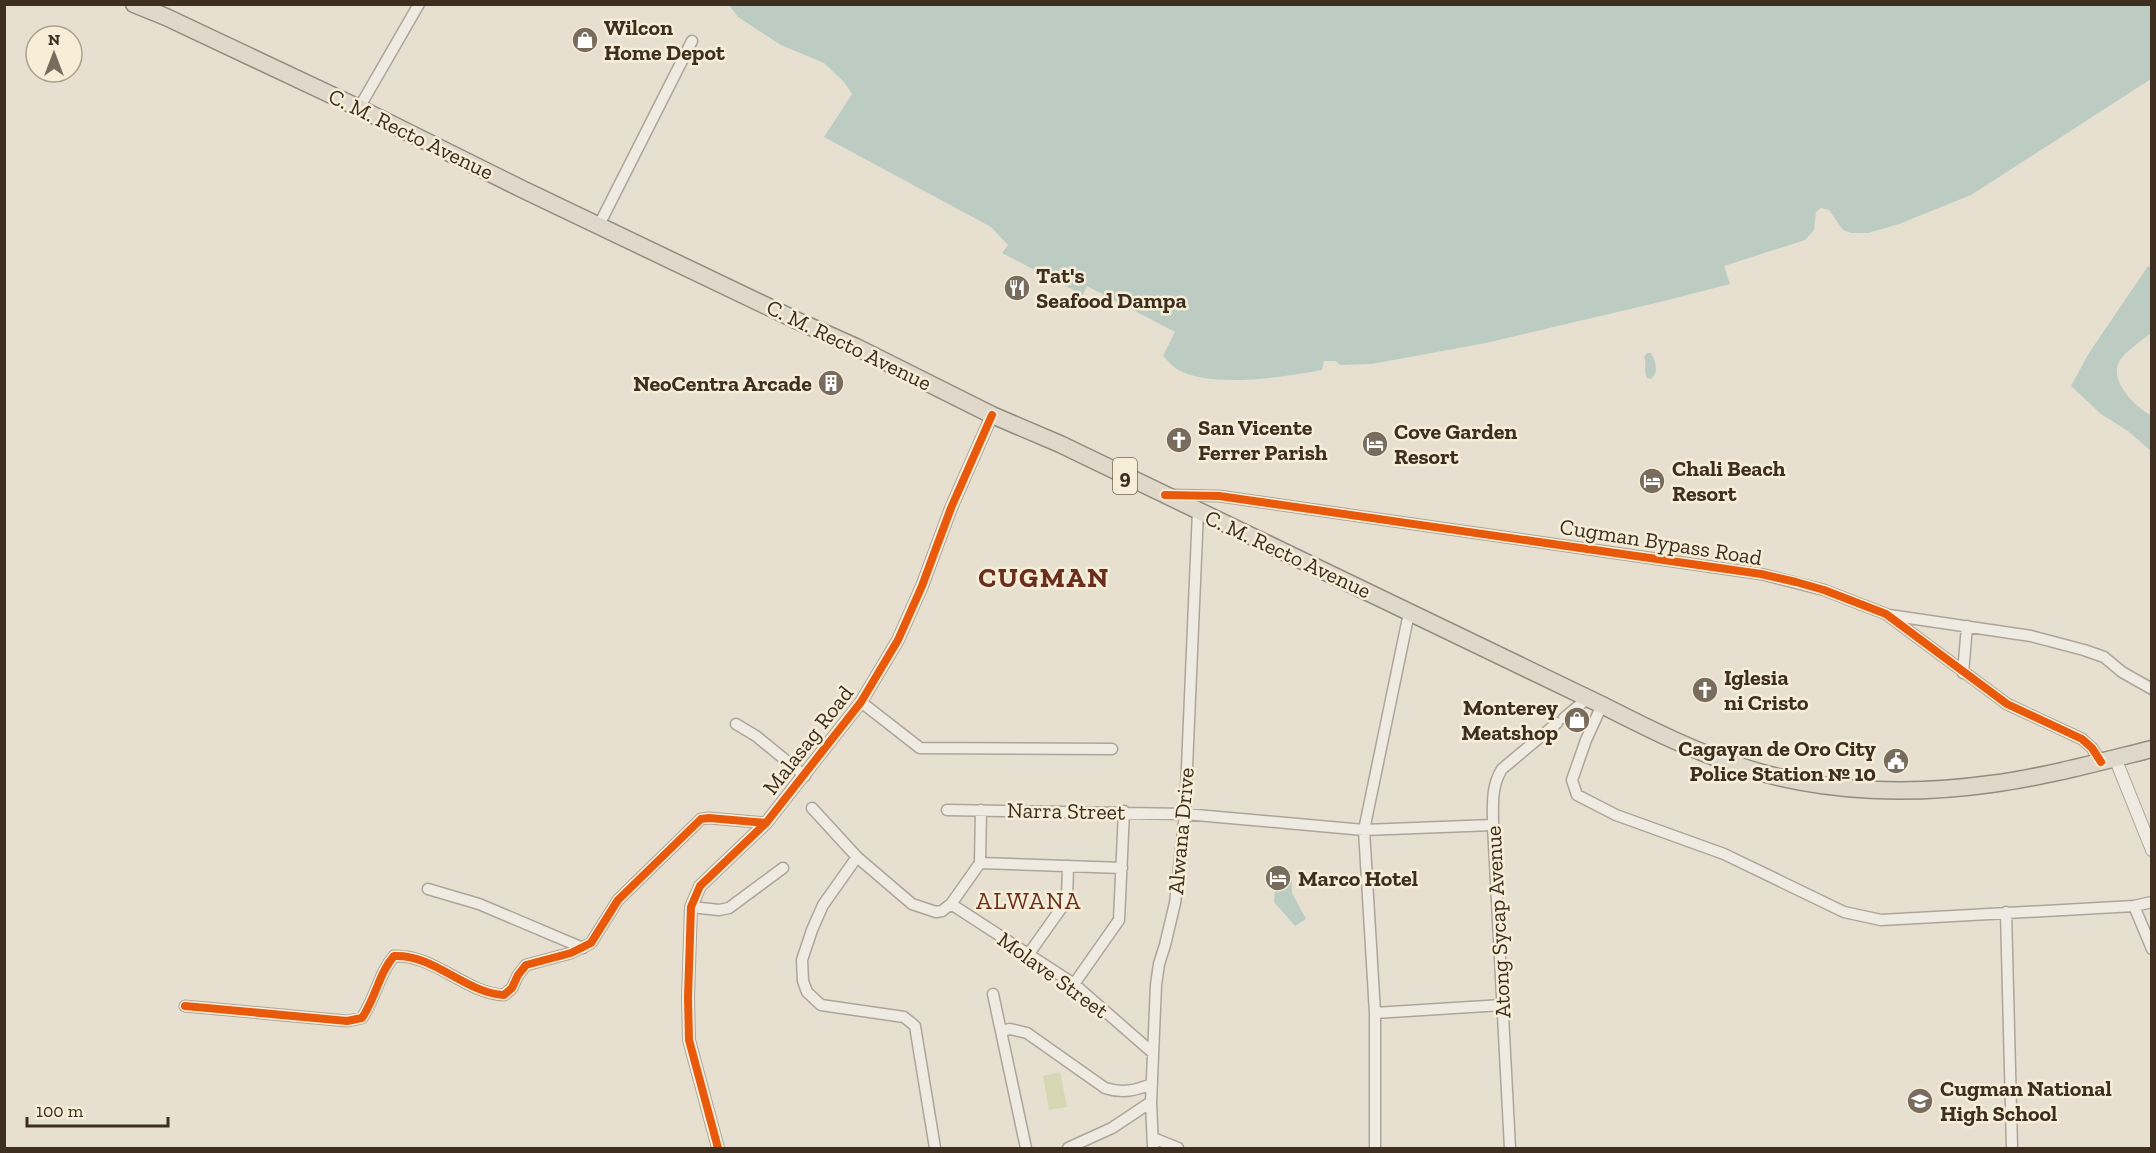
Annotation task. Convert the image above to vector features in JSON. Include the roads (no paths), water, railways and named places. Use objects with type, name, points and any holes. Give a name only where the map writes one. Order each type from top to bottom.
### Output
[{"type":"highway","name":"C. M. Recto Avenue","points":[[134,4],[359,108],[856,347],[992,415],[1060,444],[1681,744],[1731,764],[1767,774],[1841,787],[1891,790],[1961,788],[2022,780],[2151,749]]},
{"type":"street","points":[[359,108],[419,4]]},
{"type":"street","points":[[599,225],[692,41]]},
{"type":"street","name":"Malasag Road","points":[[718,1149],[689,1040],[691,907],[700,886],[766,823],[861,702],[898,640],[922,586],[951,508],[992,415]]},
{"type":"street","name":"Cugman Bypass Road","points":[[1165,495],[1219,496],[1761,574],[1824,590],[1886,614],[2007,704],[2082,739],[2108,760]]},
{"type":"street","name":"Alwana Drive","points":[[1153,1143],[1151,1102],[1159,964],[1175,903],[1185,814],[1198,512]]},
{"type":"street","points":[[1375,1149],[1375,1013],[1364,830],[1410,613]]},
{"type":"street","points":[[1886,614],[2041,638],[2084,650],[2104,657],[2151,689]]},
{"type":"street","points":[[1963,673],[1967,626]]},
{"type":"street","points":[[1595,701],[1586,740],[1572,780],[1577,795],[1616,815],[1724,854],[1844,912],[1881,920],[2134,906],[2151,902]]},
{"type":"street","name":"Atong Sycap Avenue","points":[[1510,1149],[1493,795],[1497,777],[1502,769],[1561,721],[1595,701]]},
{"type":"street","points":[[861,702],[920,748],[1112,748]]},
{"type":"street","points":[[736,724],[756,736],[804,776]]},
{"type":"street","points":[[2108,760],[2151,850]]},
{"type":"street","points":[[812,808],[857,858],[912,904],[936,912],[942,911],[951,904],[980,863],[981,810]]},
{"type":"street","name":"Narra Street","points":[[947,810],[1185,814],[1364,830],[1493,825]]},
{"type":"street","points":[[1074,984],[1119,920],[1124,812]]},
{"type":"street","points":[[185,1006],[348,1021],[362,1018],[375,997],[385,966],[394,956],[404,955],[491,994],[504,995],[512,988],[526,965],[584,948],[591,943],[618,900],[701,819],[766,823]]},
{"type":"street","points":[[857,858],[823,905],[812,930],[802,960],[803,981],[807,992],[821,1005],[904,1017],[915,1026],[935,1149]]},
{"type":"street","points":[[980,863],[1122,868]]},
{"type":"street","points":[[1028,955],[1066,900],[1068,866]]},
{"type":"street","points":[[691,907],[729,909],[783,868]]},
{"type":"street","points":[[428,889],[479,904],[584,948]]},
{"type":"street","name":"Molave Street","points":[[951,904],[1074,984],[1153,1053]]},
{"type":"street","points":[[2134,906],[2151,949]]},
{"type":"street","points":[[2006,912],[2012,1149]]},
{"type":"street","points":[[993,994],[1026,1149]]},
{"type":"street","points":[[1375,1013],[1502,1005]]},
{"type":"street","points":[[1001,1030],[1010,1029],[1027,1034],[1105,1088],[1115,1091],[1131,1091],[1152,1084]]},
{"type":"street","points":[[1068,1149],[1112,1128],[1151,1102]]},
{"type":"street","points":[[1153,1143],[1178,1149]]},
{"type":"place","name":"Wilcon Home Depot","points":[[585,40]]},
{"type":"place","name":"Tat's Seafood Dampa","points":[[1017,288]]},
{"type":"place","name":"NeoCentra Arcade","points":[[831,383]]},
{"type":"place","name":"San Vicente Ferrer Parish","points":[[1179,440]]},
{"type":"place","name":"Cove Garden Resort","points":[[1375,444]]},
{"type":"place","name":"Chali Beach Resort","points":[[1652,481]]},
{"type":"place","name":"Iglesia ni Cristo","points":[[1705,690]]},
{"type":"place","name":"Monterey Meatshop","points":[[1577,720]]},
{"type":"place","name":"Cagayan de Oro City Police Station № 10","points":[[1896,761]]},
{"type":"place","name":"Marco Hotel","points":[[1278,878]]},
{"type":"place","name":"Cugman National High School","points":[[1920,1101]]},
{"type":"district","name":"CUGMAN","points":[[1044,577]]},
{"type":"district","name":"ALWANA","points":[[1029,900]]}]
